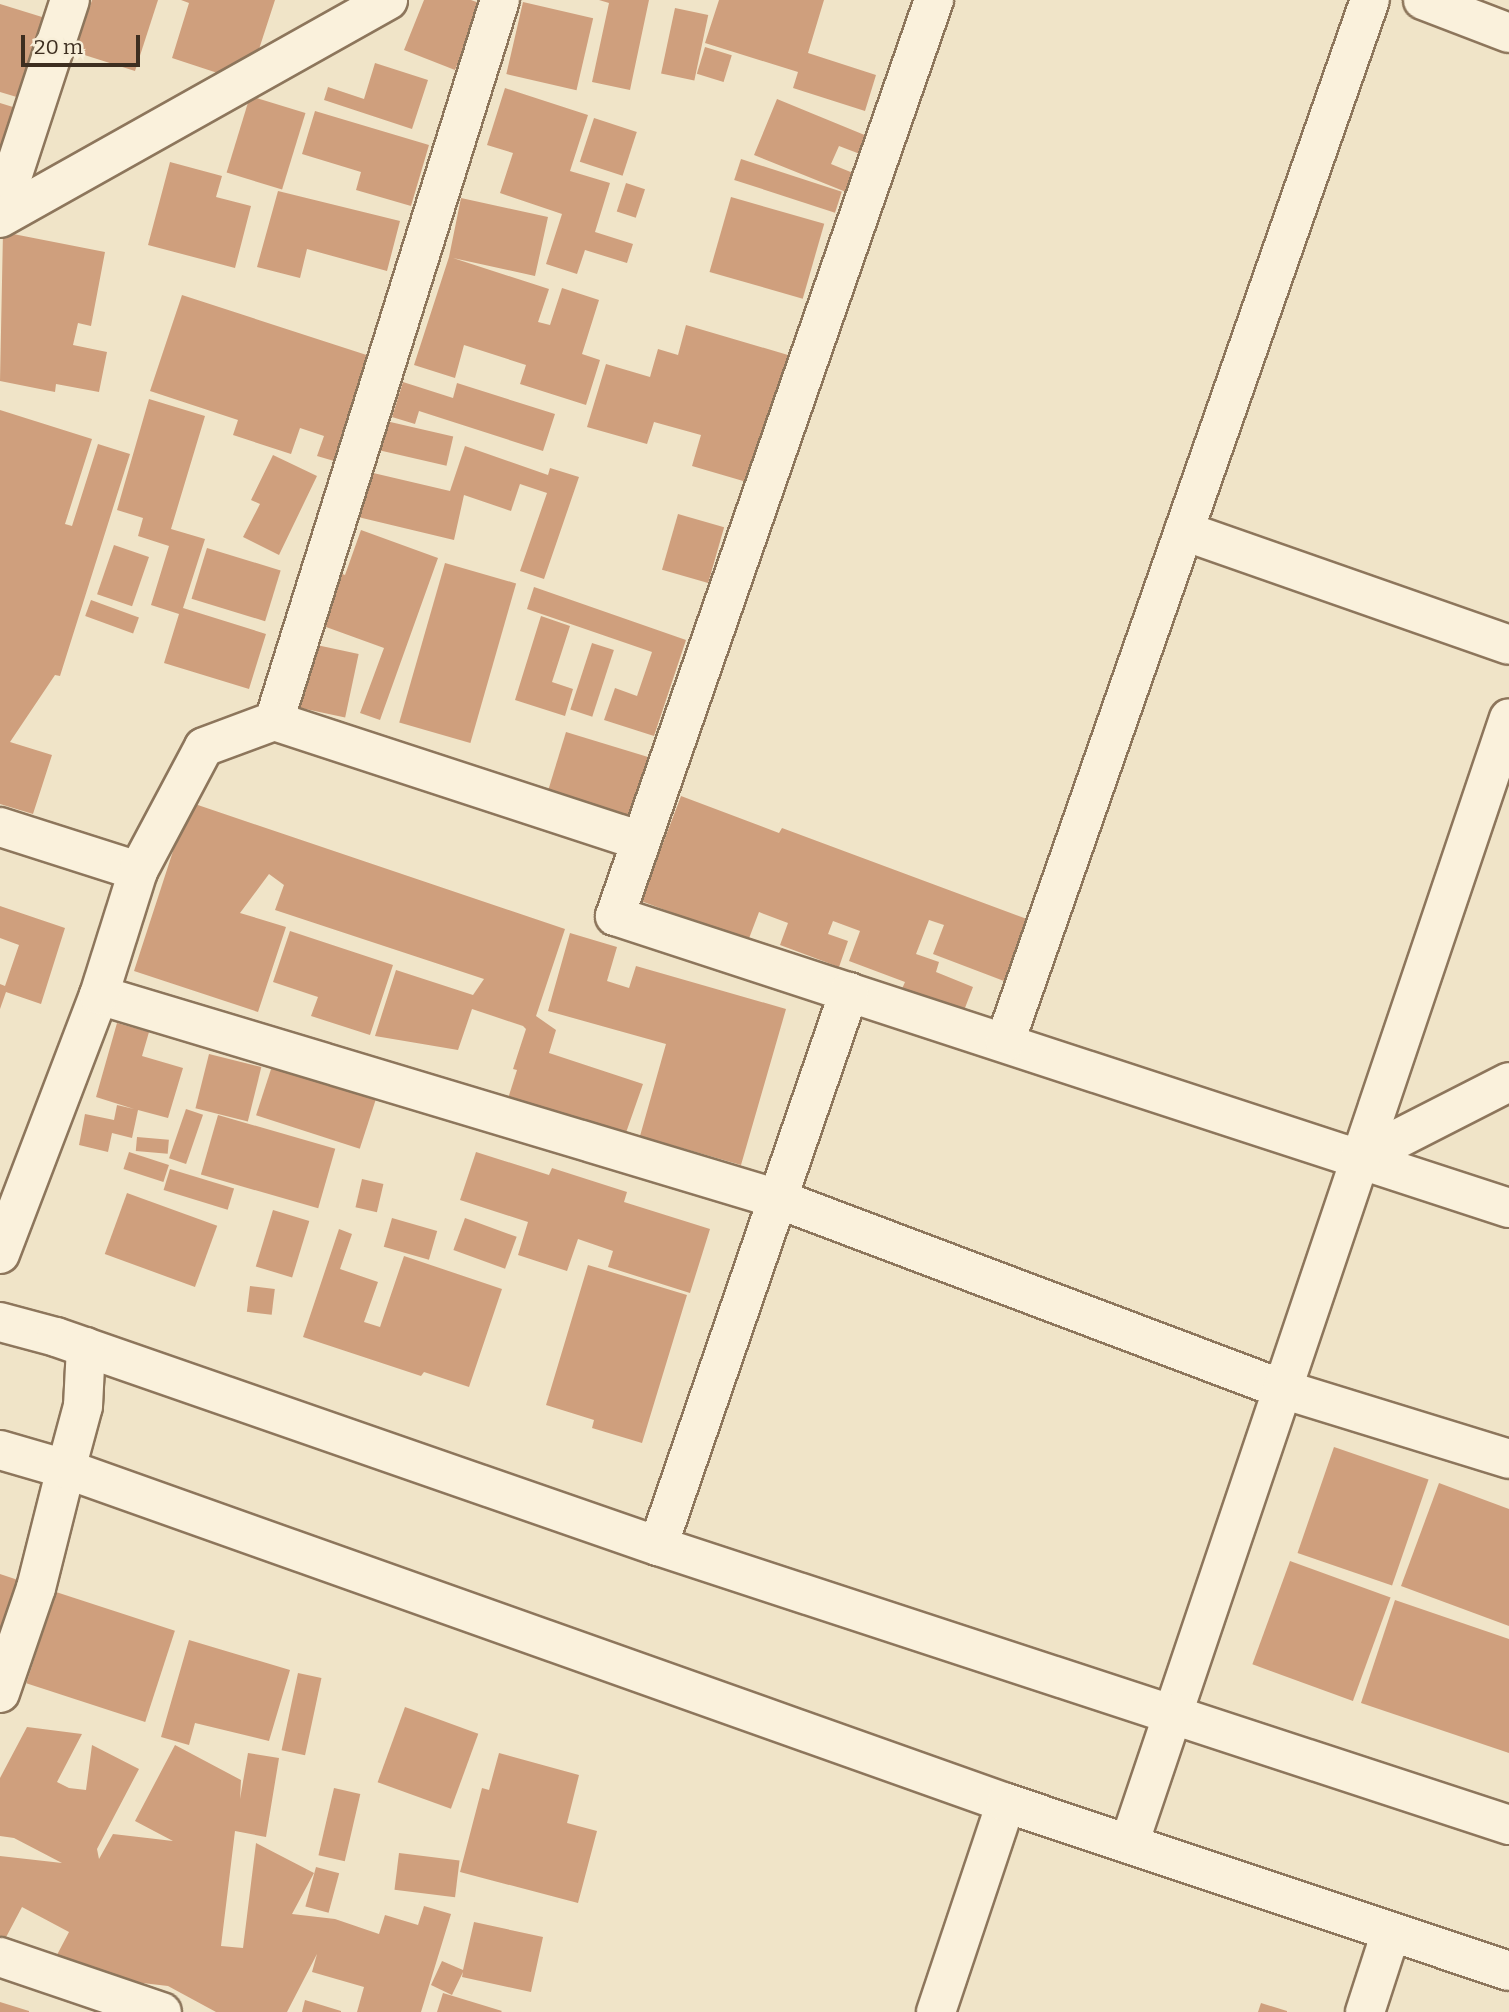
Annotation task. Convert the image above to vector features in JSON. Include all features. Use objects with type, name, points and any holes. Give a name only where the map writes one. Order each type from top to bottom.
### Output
[{"type":"street","points":[[0,216],[70,0]]},
{"type":"street","points":[[0,216],[388,0]]},
{"type":"street","points":[[274,720],[500,0]]},
{"type":"street","points":[[934,0],[615,916],[1509,1208]]},
{"type":"street","points":[[1005,1042],[1370,0]]},
{"type":"street","points":[[1423,0],[1509,33]]},
{"type":"street","points":[[1184,531],[1509,645]]},
{"type":"street","points":[[1129,1844],[1509,718]]},
{"type":"street","points":[[0,1254],[99,995],[138,871],[204,747],[274,720],[641,841]]},
{"type":"street","points":[[0,827],[138,871]]},
{"type":"street","points":[[659,1546],[849,992]]},
{"type":"street","points":[[99,995],[778,1199],[1282,1389],[1509,1459]]},
{"type":"street","points":[[1360,1158],[1509,1082]]},
{"type":"street","points":[[0,1322],[86,1347],[659,1546],[1509,1825]]},
{"type":"street","points":[[0,1693],[36,1588],[83,1406],[86,1347]]},
{"type":"street","points":[[0,1450],[65,1469],[1006,1803],[1509,1971]]},
{"type":"street","points":[[936,2012],[1006,1803]]},
{"type":"street","points":[[1364,2012],[1391,1932]]},
{"type":"street","points":[[0,1956],[162,2012]]},
{"type":"building","points":[[92,0],[158,0],[135,71],[75,52]]},
{"type":"building","points":[[181,0],[275,0],[248,83],[172,58],[189,3]]},
{"type":"building","points":[[424,0],[471,0],[482,4],[455,70],[404,50]]},
{"type":"building","points":[[599,0],[649,0],[630,90],[592,82],[609,3]]},
{"type":"building","points":[[719,0],[824,0],[808,53],[876,75],[865,111],[793,88],[798,72],[705,43]]},
{"type":"building","points":[[523,2],[593,18],[577,90],[506,74]]},
{"type":"building","points":[[0,4],[55,21],[30,101],[0,92]]},
{"type":"building","points":[[675,8],[708,15],[694,81],[661,74]]},
{"type":"building","points":[[705,47],[732,55],[724,82],[697,74]]},
{"type":"building","points":[[375,63],[428,80],[412,129],[324,100],[328,87],[364,99]]},
{"type":"building","points":[[505,88],[588,115],[570,171],[610,183],[595,232],[633,244],[627,263],[585,250],[577,274],[546,264],[562,214],[500,193],[513,153],[487,145]]},
{"type":"building","points":[[250,96],[305,113],[282,189],[227,173]]},
{"type":"building","points":[[777,99],[867,136],[860,154],[839,146],[831,164],[853,173],[846,192],[754,155]]},
{"type":"building","points":[[0,103],[29,112],[0,168]]},
{"type":"building","points":[[315,111],[429,145],[411,206],[356,190],[361,172],[302,154]]},
{"type":"building","points":[[594,118],[637,132],[623,176],[580,162]]},
{"type":"building","points":[[741,159],[842,192],[835,213],[734,180]]},
{"type":"building","points":[[170,162],[222,176],[216,197],[251,206],[235,268],[148,245]]},
{"type":"building","points":[[626,183],[645,189],[636,218],[617,212]]},
{"type":"building","points":[[278,191],[400,221],[387,271],[307,249],[300,278],[257,267]]},
{"type":"building","points":[[731,197],[824,224],[803,299],[710,272]]},
{"type":"building","points":[[461,198],[548,217],[535,276],[453,258],[549,289],[538,322],[550,325],[562,288],[599,300],[582,354],[600,360],[586,405],[520,384],[526,365],[464,345],[455,378],[414,365],[449,257]]},
{"type":"building","points":[[3,232],[105,252],[91,326],[78,323],[73,345],[107,352],[99,392],[56,384],[55,392],[0,381]]},
{"type":"building","points":[[182,295],[382,360],[341,463],[317,456],[324,436],[300,428],[291,454],[233,435],[238,420],[150,391]]},
{"type":"building","points":[[686,325],[788,355],[750,483],[692,466],[701,435],[654,422],[647,444],[587,427],[606,364],[650,377],[658,349],[678,355]]},
{"type":"building","points":[[403,382],[453,398],[457,383],[555,414],[543,451],[419,411],[415,424],[392,417]]},
{"type":"building","points":[[149,399],[205,416],[171,529],[205,539],[183,608],[266,634],[249,689],[164,663],[179,614],[151,605],[169,546],[138,536],[143,518],[117,510]]},
{"type":"building","points":[[0,410],[92,439],[65,524],[72,526],[98,444],[130,454],[60,676],[55,675],[10,742],[52,755],[33,814],[0,804]]},
{"type":"building","points":[[386,421],[453,437],[446,466],[379,450]]},
{"type":"building","points":[[465,446],[548,475],[550,468],[579,477],[544,579],[520,571],[547,493],[520,484],[511,511],[464,495],[454,540],[358,517],[369,472],[450,491]]},
{"type":"building","points":[[273,455],[317,476],[279,555],[243,537],[260,504],[251,500]]},
{"type":"building","points":[[678,514],[724,527],[708,583],[662,570]]},
{"type":"building","points":[[361,530],[438,558],[380,720],[360,713],[384,648],[315,623],[334,571],[345,575]]},
{"type":"building","points":[[114,545],[149,557],[132,606],[97,594]]},
{"type":"building","points":[[207,548],[281,571],[265,621],[192,599]]},
{"type":"building","points":[[445,563],[516,583],[470,743],[399,723]]},
{"type":"building","points":[[534,587],[686,640],[654,736],[604,720],[615,688],[637,696],[652,652],[527,609]]},
{"type":"building","points":[[91,600],[139,617],[133,633],[85,616]]},
{"type":"building","points":[[541,616],[570,626],[552,682],[573,689],[565,716],[515,700]]},
{"type":"building","points":[[298,641],[359,654],[345,717],[284,705]]},
{"type":"building","points":[[592,643],[614,650],[592,717],[570,710]]},
{"type":"building","points":[[566,732],[659,760],[638,827],[546,799]]},
{"type":"building","points":[[681,796],[779,833],[782,828],[1027,919],[1004,981],[933,954],[944,925],[929,920],[916,954],[939,962],[936,972],[973,987],[960,1021],[898,998],[905,982],[849,961],[860,931],[833,921],[828,934],[848,941],[839,967],[780,945],[788,923],[759,912],[748,941],[641,901]]},
{"type":"building","points":[[189,802],[565,929],[536,1016],[556,1030],[549,1053],[643,1084],[621,1147],[505,1108],[517,1070],[513,1069],[526,1029],[523,1026],[472,1009],[458,1050],[375,1036],[396,970],[473,995],[484,979],[275,910],[284,885],[269,874],[240,913],[286,927],[258,1012],[134,971]]},
{"type":"building","points":[[0,906],[65,928],[41,1004],[6,992],[0,1009],[0,984],[5,986],[19,945],[0,938]]},
{"type":"building","points":[[290,931],[393,965],[370,1035],[311,1016],[318,997],[273,982]]},
{"type":"building","points":[[570,933],[617,947],[607,981],[629,988],[636,966],[786,1009],[741,1165],[640,1136],[666,1044],[548,1011]]},
{"type":"building","points":[[117,1023],[149,1032],[142,1056],[183,1068],[168,1118],[138,1110],[132,1138],[112,1133],[108,1152],[79,1145],[85,1114],[114,1120],[117,1105],[134,1109],[96,1097]]},
{"type":"building","points":[[209,1054],[261,1067],[248,1121],[195,1108]]},
{"type":"building","points":[[274,1060],[378,1094],[360,1149],[256,1115]]},
{"type":"building","points":[[186,1109],[203,1115],[186,1164],[169,1158]]},
{"type":"building","points":[[218,1115],[335,1149],[318,1208],[201,1175]]},
{"type":"building","points":[[137,1137],[169,1140],[168,1154],[136,1151]]},
{"type":"building","points":[[129,1152],[169,1165],[163,1182],[123,1169]]},
{"type":"building","points":[[476,1152],[549,1175],[552,1168],[627,1192],[624,1202],[710,1229],[690,1293],[608,1267],[613,1251],[578,1239],[567,1271],[518,1255],[528,1222],[460,1200]]},
{"type":"building","points":[[170,1169],[234,1189],[228,1210],[164,1190]]},
{"type":"building","points":[[362,1179],[383,1184],[377,1212],[355,1207]]},
{"type":"building","points":[[127,1193],[217,1226],[195,1287],[105,1254]]},
{"type":"building","points":[[273,1210],[309,1221],[292,1278],[256,1266]]},
{"type":"building","points":[[392,1218],[437,1231],[429,1260],[384,1247]]},
{"type":"building","points":[[465,1218],[517,1237],[505,1269],[453,1250]]},
{"type":"building","points":[[339,1229],[352,1234],[340,1269],[378,1282],[364,1322],[380,1327],[404,1256],[502,1289],[469,1387],[424,1372],[421,1376],[303,1337]]},
{"type":"building","points":[[588,1265],[687,1295],[642,1443],[592,1428],[594,1420],[546,1405]]},
{"type":"building","points":[[250,1286],[275,1289],[272,1315],[247,1312]]},
{"type":"building","points":[[1334,1447],[1429,1480],[1392,1585],[1298,1553]]},
{"type":"building","points":[[1439,1483],[1509,1509],[1509,1626],[1401,1586]]},
{"type":"building","points":[[1290,1561],[1391,1598],[1353,1701],[1252,1664]]},
{"type":"building","points":[[0,1574],[30,1584],[0,1671]]},
{"type":"building","points":[[56,1592],[175,1631],[145,1722],[26,1683]]},
{"type":"building","points":[[1395,1600],[1509,1639],[1509,1753],[1361,1703]]},
{"type":"building","points":[[189,1640],[290,1670],[269,1741],[195,1723],[189,1745],[161,1737]]},
{"type":"building","points":[[298,1673],[321,1678],[305,1755],[282,1750]]},
{"type":"building","points":[[405,1707],[478,1734],[451,1809],[378,1782]]},
{"type":"building","points":[[27,1727],[82,1734],[57,1782],[69,1788],[86,1790],[92,1745],[139,1769],[97,1849],[99,1859],[113,1834],[173,1841],[135,1821],[175,1745],[241,1780],[240,1799],[248,1753],[279,1758],[266,1837],[235,1831],[221,1946],[243,1948],[256,1843],[314,1873],[292,1914],[335,1919],[379,1934],[385,1915],[418,1925],[424,1906],[451,1914],[421,2012],[357,2012],[364,1987],[312,1972],[317,1954],[287,2012],[216,2012],[168,1986],[48,1972],[69,1932],[22,1907],[4,1941],[0,1941],[0,1856],[62,1863],[14,1838],[0,1836],[0,1778]]},
{"type":"building","points":[[499,1753],[579,1775],[567,1823],[597,1831],[578,1903],[460,1872],[482,1788],[489,1790]]},
{"type":"building","points":[[334,1788],[360,1794],[345,1861],[318,1855]]},
{"type":"building","points":[[399,1853],[460,1860],[455,1897],[394,1890]]},
{"type":"building","points":[[316,1867],[339,1873],[329,1913],[305,1907]]},
{"type":"building","points":[[474,1922],[543,1937],[531,1992],[462,1977],[463,1972],[452,1995],[431,1985],[442,1961],[463,1970]]},
{"type":"building","points":[[443,1993],[502,2011],[437,2012]]},
{"type":"building","points":[[305,2000],[341,2011],[341,2012],[302,2012]]},
{"type":"building","points":[[0,2002],[29,2011],[29,2012],[0,2012]]},
{"type":"building","points":[[1261,2003],[1287,2011],[1287,2012],[1258,2012]]}]
